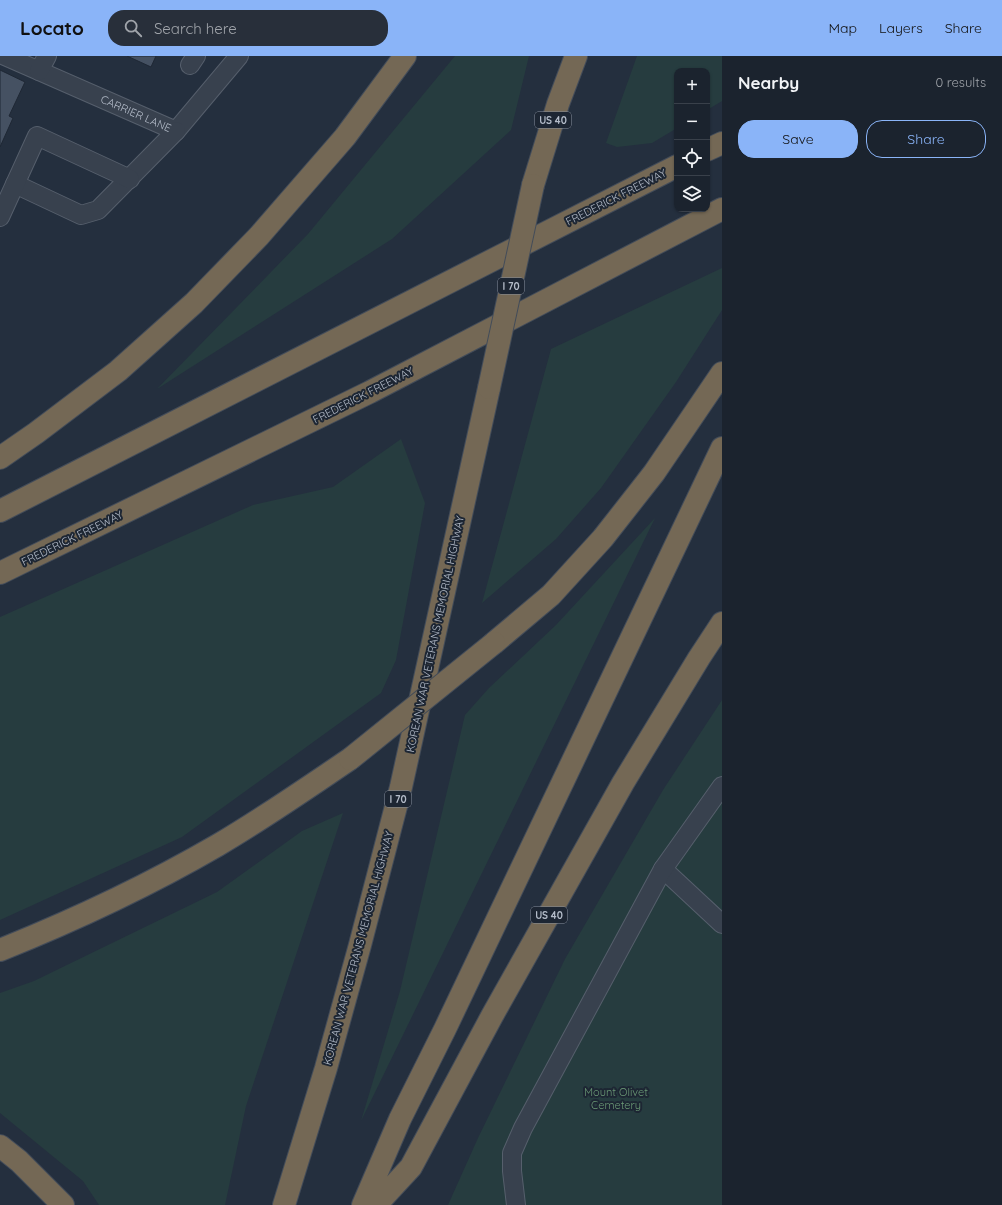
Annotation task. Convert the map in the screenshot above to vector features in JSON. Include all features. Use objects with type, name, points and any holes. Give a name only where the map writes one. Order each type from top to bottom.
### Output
[{"type":"highway","points":[[0,458],[36,433],[118,371],[194,303],[259,236],[345,137],[405,56]]},
{"type":"highway","name":"KOREAN WAR VETERANS MEMORIAL HIGHWAY","points":[[284,1205],[330,1053],[399,794],[490,388],[560,56]]},
{"type":"highway","name":"US 40","points":[[533,185],[558,104],[576,56]]},
{"type":"highway","points":[[710,149],[722,143]]},
{"type":"highway","name":"FREDERICK FREEWAY","points":[[0,511],[674,168]]},
{"type":"highway","name":"FREDERICK FREEWAY","points":[[0,573],[370,392],[722,209]]},
{"type":"highway","points":[[0,950],[81,916],[218,845],[282,805],[350,759],[551,595],[603,538],[654,473],[722,373]]},
{"type":"highway","points":[[363,1205],[400,1119],[445,1029],[722,448]]},
{"type":"highway","name":"US 40","points":[[376,1205],[411,1167],[492,1016],[619,789],[722,623]]},
{"type":"highway","points":[[0,1146],[19,1161],[63,1205]]},
{"type":"lane","name":"CARRIER LANE","points":[[5,56],[43,64],[176,131],[239,56]]},
{"type":"lane","points":[[15,184],[81,215],[98,210],[176,131]]},
{"type":"lane","points":[[0,217],[37,136],[130,178]]},
{"type":"lane","points":[[516,1205],[512,1171],[512,1153],[523,1128],[663,870],[722,786]]},
{"type":"lane","points":[[663,870],[722,924]]},
{"type":"green space","points":[[455,56],[529,56],[511,130],[392,239],[157,389],[308,234]]},
{"type":"green space","points":[[637,56],[722,56],[722,101],[710,108],[710,68],[674,68],[674,130],[652,143],[617,147],[606,143]]},
{"type":"green space","points":[[722,268],[722,310],[676,382],[601,488],[556,539],[482,603],[551,349]]},
{"type":"green space","points":[[401,439],[425,503],[396,660],[381,693],[182,837],[0,920],[0,617],[253,505],[333,487]]},
{"type":"green space","points":[[655,518],[361,1121],[400,991],[465,715],[489,688],[556,625]]},
{"type":"green space","name":"Mount Olivet Cemetery","points":[[722,700],[722,1205],[448,1205],[478,1138],[565,959],[663,790]]},
{"type":"green space","points":[[343,813],[246,1106],[225,1205],[99,1205],[83,1181],[0,1113],[0,993],[34,981],[217,892],[302,831]]},
{"type":"building","points":[[127,56],[156,56],[151,67]]},
{"type":"building","points":[[0,70],[25,82],[9,116],[13,118],[0,147]]}]
